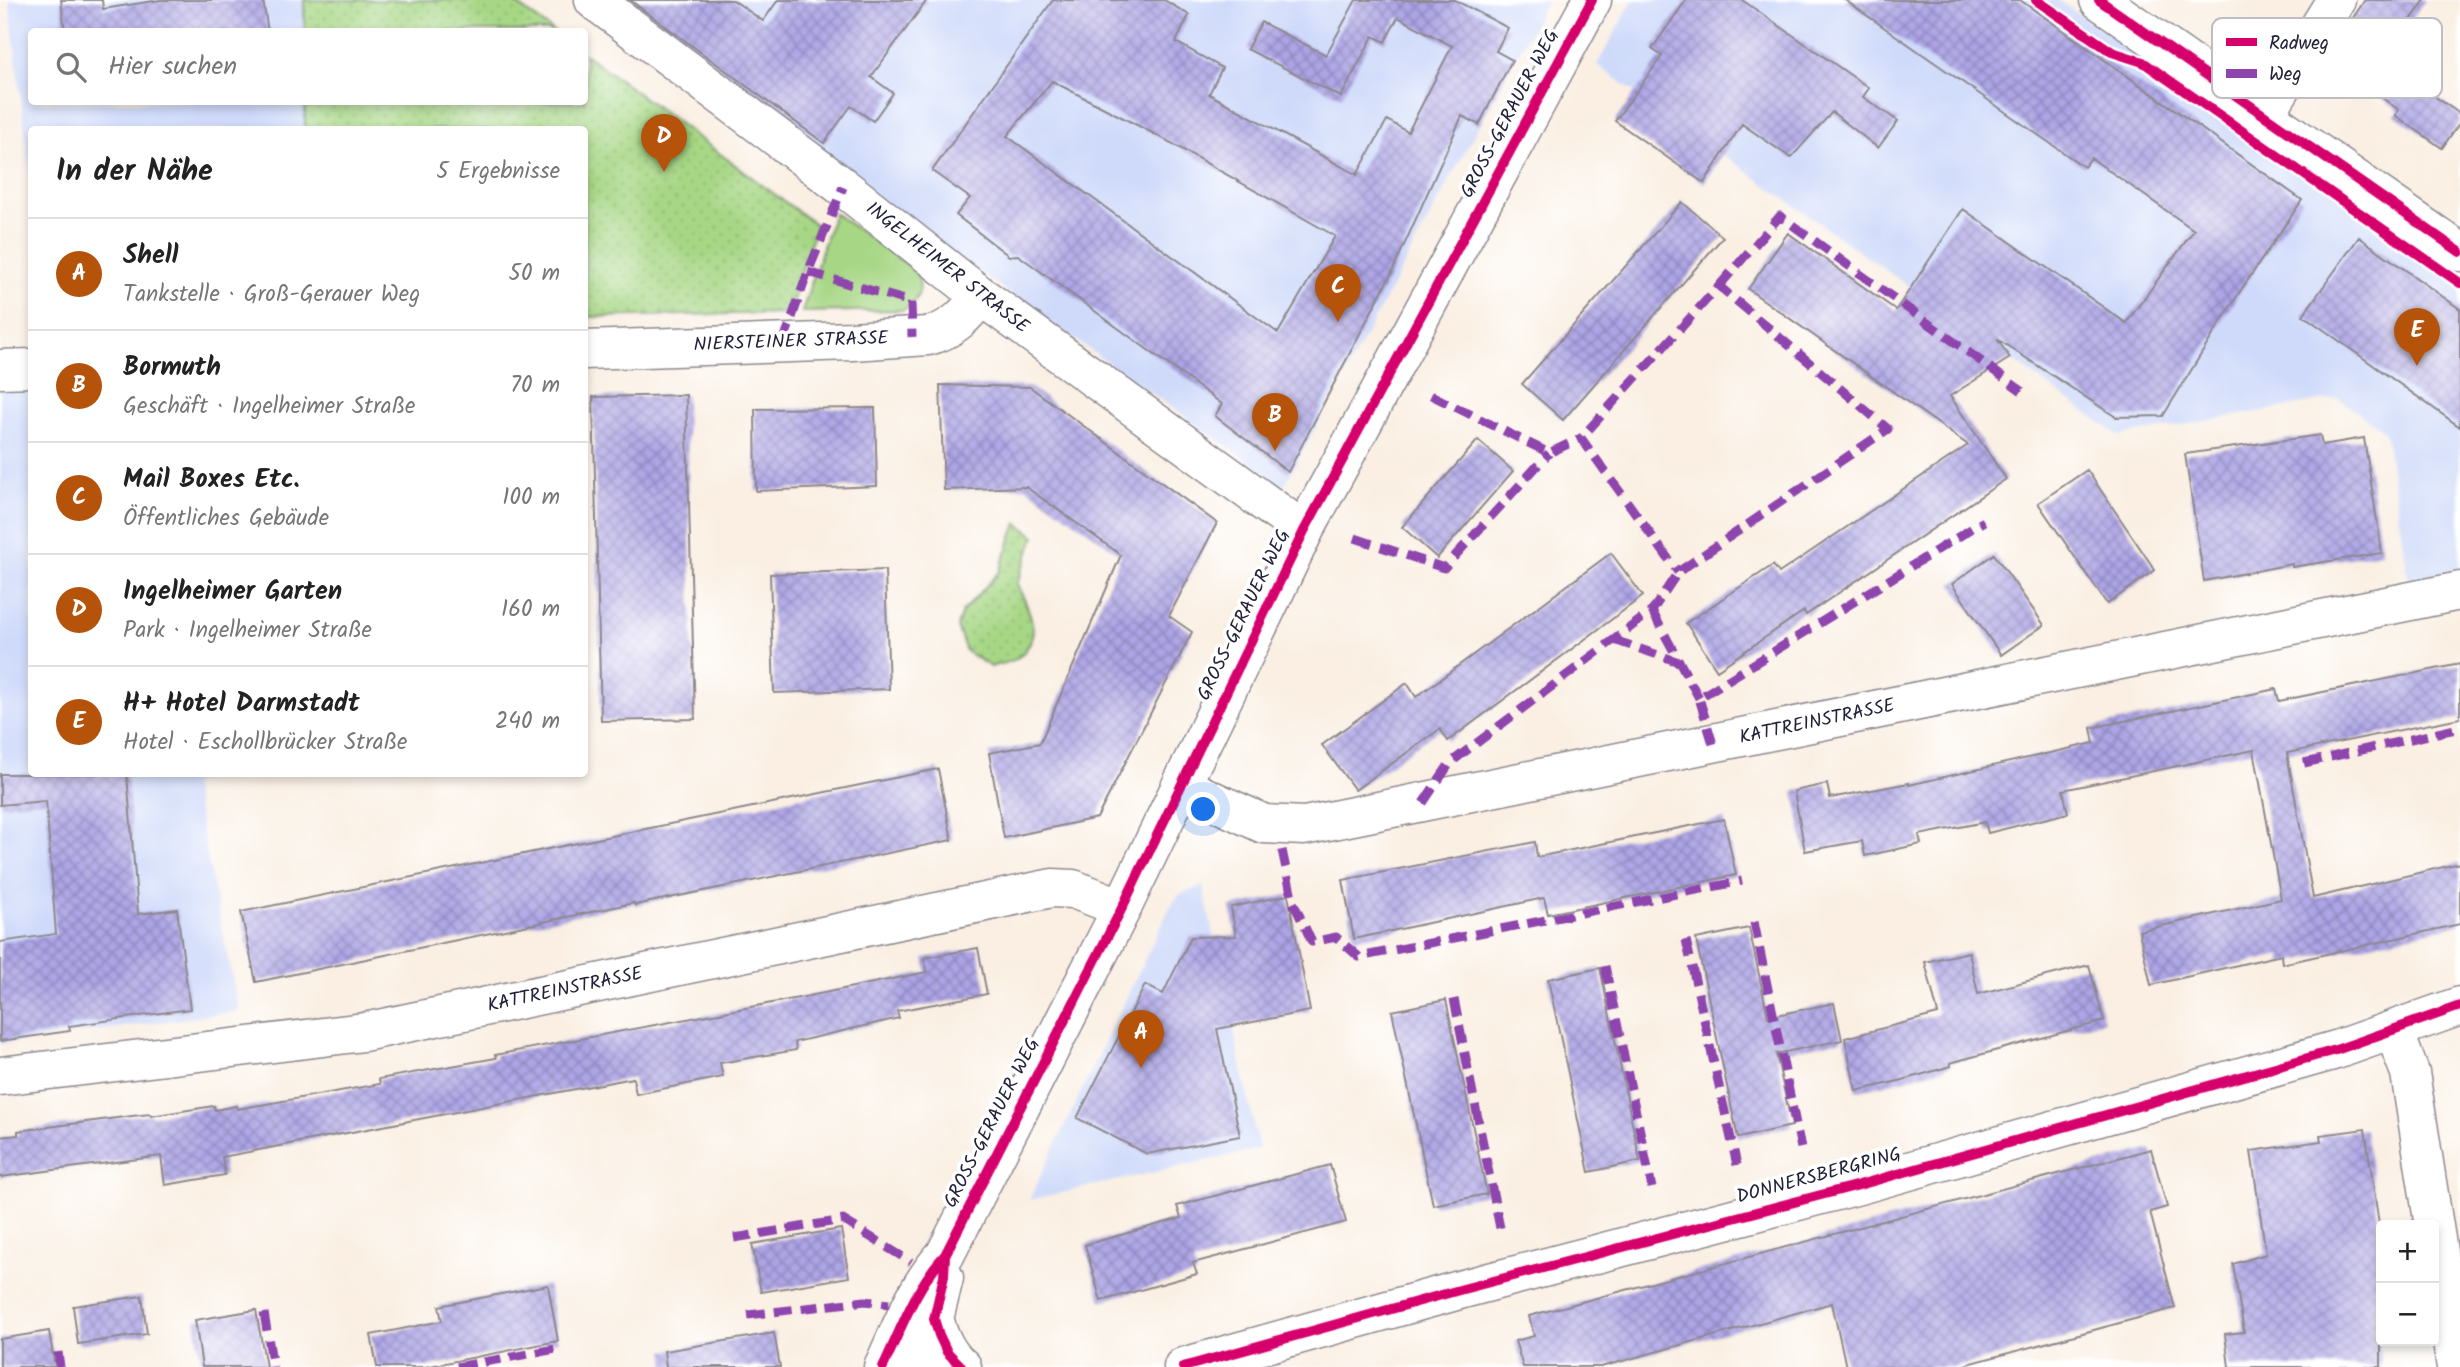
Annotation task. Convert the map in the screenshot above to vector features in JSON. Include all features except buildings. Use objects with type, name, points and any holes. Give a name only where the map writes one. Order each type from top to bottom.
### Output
[{"type":"street","name":"INGELHEIMER STRASSE","points":[[594,0],[843,187],[981,296],[1304,531]]},
{"type":"street","name":"GROSS-GERAUER WEG","points":[[883,1367],[920,1288],[931,1269],[945,1255],[1122,908],[1304,531],[1592,0]]},
{"type":"street","points":[[2099,0],[2212,79]]},
{"type":"street","points":[[2325,18],[2336,0]]},
{"type":"street","points":[[2238,98],[2460,252]]},
{"type":"street","points":[[2264,116],[2275,98]]},
{"type":"street","name":"NIERSTEINER STRASSE","points":[[588,350],[928,336],[940,334],[956,324],[981,296]]},
{"type":"street","points":[[0,369],[28,368]]},
{"type":"street","name":"KATTREINSTRASSE","points":[[1181,786],[1264,824],[1304,826],[2460,591]]},
{"type":"street","name":"KATTREINSTRASSE","points":[[0,1076],[364,1032],[1052,888],[1073,889],[1122,908]]},
{"type":"street","name":"DONNERSBERGRING","points":[[1183,1367],[1474,1286],[1872,1181],[2322,1054],[2460,1006]]},
{"type":"street","points":[[2394,1031],[2410,1073],[2456,1367]]},
{"type":"street","name":"GROSS-GERAUER WEG","points":[[919,1367],[944,1276],[945,1255]]},
{"type":"street","points":[[934,1319],[947,1352],[962,1367]]},
{"type":"shaded area","points":[[9,0],[304,0],[305,28],[28,28],[28,105],[305,105],[305,126],[28,126],[28,157]]},
{"type":"shaded area","points":[[591,0],[1547,0],[1284,486]]},
{"type":"shaded area","points":[[1633,0],[2058,0],[2460,274],[2460,591],[2412,601],[2385,432],[2338,398],[2119,436],[1597,65]]},
{"type":"shaded area","points":[[28,368],[28,777],[217,777],[192,783],[239,1011],[0,1044],[0,369]]},
{"type":"shaded area","points":[[1203,886],[1259,1149],[1029,1200],[1171,905],[1180,894]]},
{"type":"green space","points":[[304,0],[511,0],[549,28],[305,28]]},
{"type":"green space","points":[[588,56],[816,225],[789,313],[588,317],[588,126],[305,126],[305,105],[588,105]]},
{"type":"green space","points":[[834,213],[915,270],[920,288],[917,298],[909,307],[903,310],[802,312]]},
{"type":"green space","points":[[1017,523],[1035,536],[1017,584],[1032,622],[1033,632],[1026,650],[1017,658],[991,667],[966,651],[957,627],[962,612],[999,572]]},
{"type":"marked path","points":[[783,343],[808,272],[843,187]]},
{"type":"marked path","points":[[1719,286],[1780,216],[2022,391]]},
{"type":"marked path","points":[[808,272],[911,302],[912,337]]},
{"type":"marked path","points":[[1423,803],[1450,763],[1652,611],[1678,572],[1888,429],[1719,286],[1581,438],[1678,572]]},
{"type":"marked path","points":[[1431,395],[1549,453],[1581,438]]},
{"type":"marked path","points":[[1355,538],[1444,568],[1549,453]]},
{"type":"marked path","points":[[1713,744],[1699,698],[1984,521]]},
{"type":"marked path","points":[[1652,611],[1699,698]]},
{"type":"marked path","points":[[1614,640],[1679,662]]},
{"type":"marked path","points":[[2304,763],[2460,728]]},
{"type":"marked path","points":[[1282,850],[1293,902],[1312,942],[1336,937],[1359,957],[1742,881]]},
{"type":"marked path","points":[[1754,922],[1801,1148]]},
{"type":"marked path","points":[[1686,940],[1737,1165]]},
{"type":"marked path","points":[[1605,966],[1652,1188]]},
{"type":"marked path","points":[[1454,999],[1500,1228]]},
{"type":"marked path","points":[[734,1238],[843,1220],[911,1262]]},
{"type":"marked path","points":[[748,1315],[865,1301],[889,1304]]},
{"type":"marked path","points":[[264,1313],[273,1367]]},
{"type":"marked path","points":[[457,1367],[556,1349]]},
{"type":"marked path","points":[[58,1352],[60,1367]]},
{"type":"cycle path","points":[[883,1367],[917,1294],[945,1255],[1122,908],[1304,531],[1592,0]]},
{"type":"cycle path","points":[[2036,0],[2112,52],[2143,62],[2460,283]]},
{"type":"cycle path","points":[[2099,0],[2212,79]]},
{"type":"cycle path","points":[[2239,98],[2460,252]]},
{"type":"cycle path","points":[[1183,1367],[1463,1289],[1859,1185],[2336,1050],[2460,1006]]},
{"type":"cycle path","points":[[945,1255],[944,1276],[934,1319],[947,1352],[962,1367]]},
{"type":"place","name":"Ingelheimer Garten","points":[[664,172]]},
{"type":"place","name":"Mail Boxes Etc.","points":[[1338,322]]},
{"type":"place","name":"H+ Hotel Darmstadt","points":[[2417,366]]},
{"type":"place","name":"Bormuth","points":[[1275,451]]},
{"type":"place","name":"Shell","points":[[1141,1068]]}]
